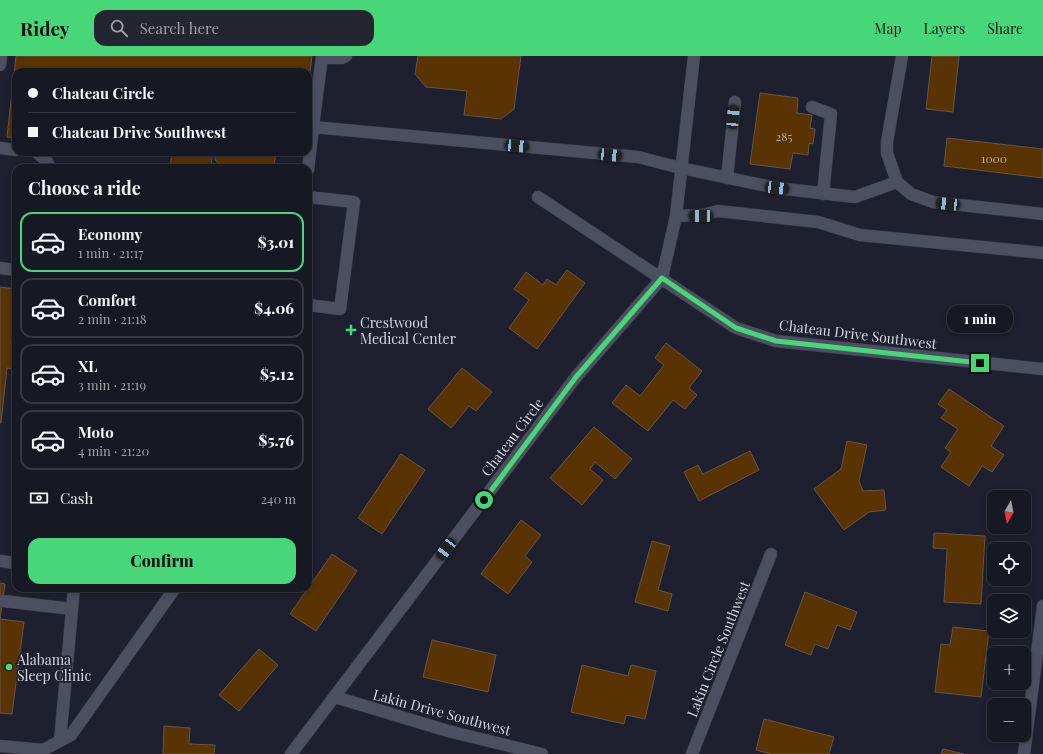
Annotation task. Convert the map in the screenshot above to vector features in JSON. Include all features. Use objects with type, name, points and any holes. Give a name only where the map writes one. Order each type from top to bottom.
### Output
[{"type":"street","points":[[0,65],[1,56]]},
{"type":"street","points":[[312,136],[322,57],[342,58],[346,56]]},
{"type":"street","points":[[662,278],[676,216],[694,56]]},
{"type":"street","points":[[902,56],[887,142],[888,153],[897,182],[912,194],[933,202],[1043,214]]},
{"type":"street","points":[[727,178],[735,102]]},
{"type":"street","points":[[812,107],[831,114],[823,194]]},
{"type":"street","points":[[313,128],[638,158],[777,188],[855,197],[897,182]]},
{"type":"street","points":[[0,148],[12,150]]},
{"type":"street","points":[[41,156],[48,164]]},
{"type":"street","points":[[312,197],[354,202],[340,309],[312,306]]},
{"type":"street","name":"Chateau Drive Southwest","points":[[538,197],[736,328],[776,341],[1043,369]]},
{"type":"street","points":[[676,216],[701,216],[718,211],[818,222],[860,235],[1043,253]]},
{"type":"street","points":[[0,268],[12,270]]},
{"type":"street","name":"Chateau Circle","points":[[291,754],[576,377],[662,278]]},
{"type":"street","name":"Lakin Circle Southwest","points":[[692,754],[771,554]]},
{"type":"street","points":[[0,561],[12,562]]},
{"type":"street","points":[[60,741],[74,592]]},
{"type":"street","points":[[0,746],[43,750],[71,735],[172,592]]},
{"type":"street","points":[[3,601],[72,609]]},
{"type":"street","points":[[1024,754],[1043,606]]},
{"type":"street","name":"Lakin Drive Southwest","points":[[335,697],[448,731],[542,754]]},
{"type":"building","points":[[16,56],[312,56],[310,68],[15,68]]},
{"type":"building","points":[[418,56],[521,56],[514,109],[501,119],[464,115],[467,91],[426,87],[415,74]]},
{"type":"building","points":[[932,56],[959,56],[953,112],[926,109]]},
{"type":"building","points":[[12,92],[12,138],[7,137]]},
{"type":"building","points":[[760,93],[798,98],[797,113],[812,115],[810,128],[815,129],[813,144],[809,143],[808,155],[793,153],[790,169],[750,164]]},
{"type":"building","points":[[947,138],[1043,149],[1043,178],[944,166]]},
{"type":"building","points":[[172,156],[213,156],[211,164],[170,164]]},
{"type":"building","points":[[216,156],[275,156],[274,164],[220,164],[215,160]]},
{"type":"building","points":[[567,270],[585,283],[537,349],[509,328],[529,300],[514,289],[526,272],[543,285],[547,279],[556,285]]},
{"type":"building","points":[[0,287],[12,288],[12,369],[7,368],[0,423]]},
{"type":"building","points":[[666,343],[702,371],[689,388],[697,395],[685,409],[673,400],[648,431],[612,403],[626,385],[640,396],[664,365],[655,358]]},
{"type":"building","points":[[462,368],[492,392],[476,411],[469,406],[451,428],[428,409]]},
{"type":"building","points":[[949,389],[1004,426],[991,446],[1004,455],[992,472],[982,466],[969,486],[941,467],[951,452],[945,448],[958,429],[941,418],[947,410],[938,404]]},
{"type":"building","points":[[594,427],[632,459],[615,479],[595,462],[590,469],[603,480],[582,505],[550,478]]},
{"type":"building","points":[[847,441],[867,445],[859,481],[863,491],[884,490],[886,510],[869,512],[844,530],[814,489],[841,469]]},
{"type":"building","points":[[750,451],[759,470],[699,501],[684,472],[698,465],[703,474]]},
{"type":"building","points":[[401,454],[425,470],[382,534],[358,518]]},
{"type":"building","points":[[521,520],[541,535],[525,556],[532,562],[508,594],[481,574]]},
{"type":"building","points":[[934,533],[985,536],[981,604],[944,602],[947,549],[933,548]]},
{"type":"building","points":[[652,541],[670,546],[658,590],[672,594],[668,611],[635,602]]},
{"type":"building","points":[[332,554],[357,571],[316,631],[290,614],[305,592],[312,592],[312,583]]},
{"type":"building","points":[[0,583],[5,584],[0,619]]},
{"type":"building","points":[[805,592],[857,612],[850,630],[837,625],[828,649],[815,644],[811,655],[785,645]]},
{"type":"building","name":"Alabama Sleep Clinic","points":[[0,619],[24,622],[12,714],[0,713]]},
{"type":"building","points":[[953,627],[987,631],[988,638],[981,697],[935,692],[941,644],[950,645]]},
{"type":"building","points":[[432,640],[496,655],[488,692],[423,677]]},
{"type":"building","points":[[259,649],[278,665],[239,711],[219,695]]},
{"type":"building","points":[[582,665],[628,676],[631,665],[656,671],[645,719],[626,715],[624,724],[571,712]]},
{"type":"building","points":[[764,719],[834,737],[829,754],[771,754],[756,750]]},
{"type":"building","points":[[164,726],[190,728],[189,744],[215,745],[214,754],[163,754]]},
{"type":"building","points":[[943,749],[964,754],[941,754]]},
{"type":"place","name":"Crestwood Medical Center","points":[[351,330]]},
{"type":"place","name":"Alabama Sleep Clinic","points":[[9,667]]},
{"type":"route","points":[[484,500],[576,377],[662,278],[736,328],[776,341],[980,363]]}]
